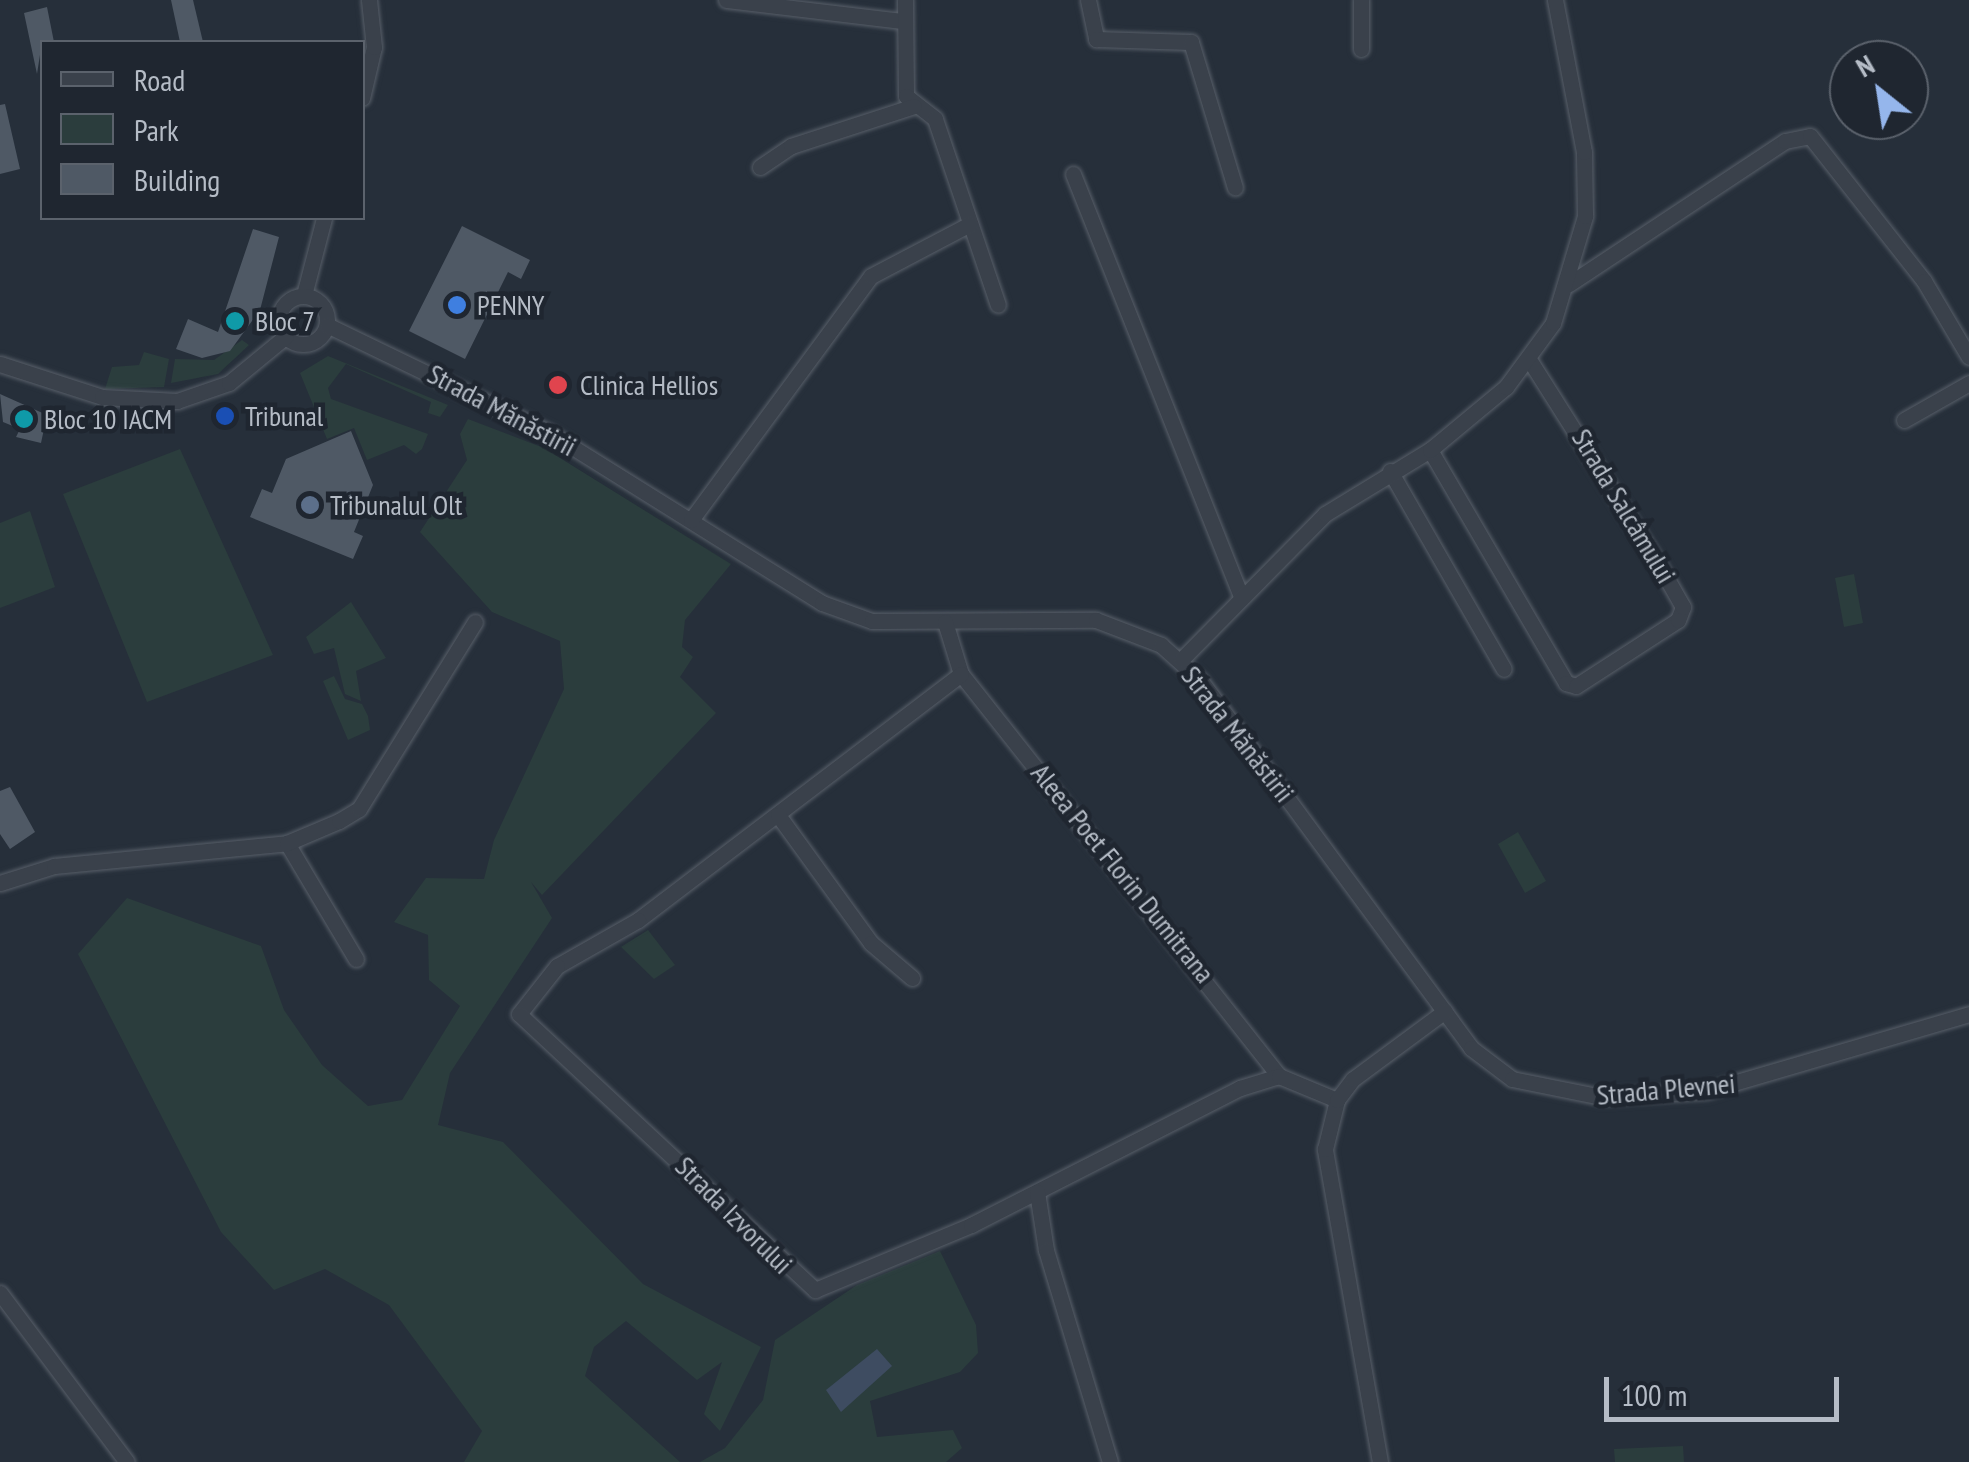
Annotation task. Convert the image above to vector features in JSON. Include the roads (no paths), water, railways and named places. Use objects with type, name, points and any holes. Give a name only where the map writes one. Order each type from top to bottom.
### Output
[{"type":"street","points":[[365,85],[374,47],[369,0]]},
{"type":"street","points":[[726,0],[903,20]]},
{"type":"street","points":[[905,0],[900,71],[914,106],[935,119],[998,305]]},
{"type":"street","points":[[1088,0],[1096,38],[1194,46],[1235,188]]},
{"type":"street","points":[[1360,49],[1361,0]]},
{"type":"street","points":[[1182,660],[1325,514],[1390,470],[1430,450],[1530,361],[1570,284],[1584,216],[1584,152],[1554,0]]},
{"type":"street","points":[[760,167],[791,146],[914,106]]},
{"type":"street","points":[[1570,284],[1785,141],[1810,136],[1924,281],[1969,357]]},
{"type":"street","points":[[1073,174],[1242,598]]},
{"type":"street","points":[[286,336],[281,310],[304,295],[323,220]]},
{"type":"street","points":[[691,520],[871,276],[970,224]]},
{"type":"street","points":[[286,336],[306,344],[327,325],[322,305],[304,295]]},
{"type":"street","name":"Strada Mănăstirii","points":[[327,325],[500,406],[822,604],[872,621],[946,622],[1042,614],[1096,620],[1132,630],[1182,660],[1445,1011]]},
{"type":"street","points":[[0,364],[102,397],[178,401],[228,383],[286,336]]},
{"type":"street","name":"Strada Salcâmului","points":[[1430,450],[1566,683],[1576,686],[1678,620],[1682,607],[1660,564],[1530,361]]},
{"type":"street","points":[[1904,420],[1969,383]]},
{"type":"street","points":[[1390,470],[1504,670]]},
{"type":"street","points":[[2,878],[54,866],[287,842],[358,809],[475,622]]},
{"type":"street","points":[[946,622],[961,674]]},
{"type":"street","name":"Strada Izvorului","points":[[961,674],[638,920],[557,966],[518,1014],[815,1290],[1037,1192],[1203,1102],[1279,1076]]},
{"type":"street","name":"Aleea Poet Florin Dumitrana","points":[[961,674],[1230,1005],[1279,1076]]},
{"type":"street","points":[[778,816],[871,944],[912,978]]},
{"type":"street","points":[[287,842],[356,959]]},
{"type":"street","points":[[1380,1462],[1325,1149],[1337,1100],[1382,1054],[1445,1011]]},
{"type":"street","name":"Strada Plevnei","points":[[1445,1011],[1498,1072],[1531,1086],[1602,1097],[1706,1091],[1785,1073],[1969,1014]]},
{"type":"street","points":[[1279,1076],[1337,1100]]},
{"type":"street","points":[[1037,1192],[1046,1250],[1110,1462]]},
{"type":"street","points":[[0,1293],[127,1462]]},
{"type":"water","points":[[877,1349],[892,1366],[841,1412],[826,1390]]},
{"type":"place","name":"PENNY","points":[[457,305]]},
{"type":"place","name":"Bloc 7","points":[[235,321]]},
{"type":"place","name":"Clinica Hellios","points":[[558,385]]},
{"type":"place","name":"Tribunal","points":[[225,416]]},
{"type":"place","name":"Bloc 10 IACM","points":[[24,419]]},
{"type":"place","name":"Tribunalul Olt","points":[[310,505]]}]
